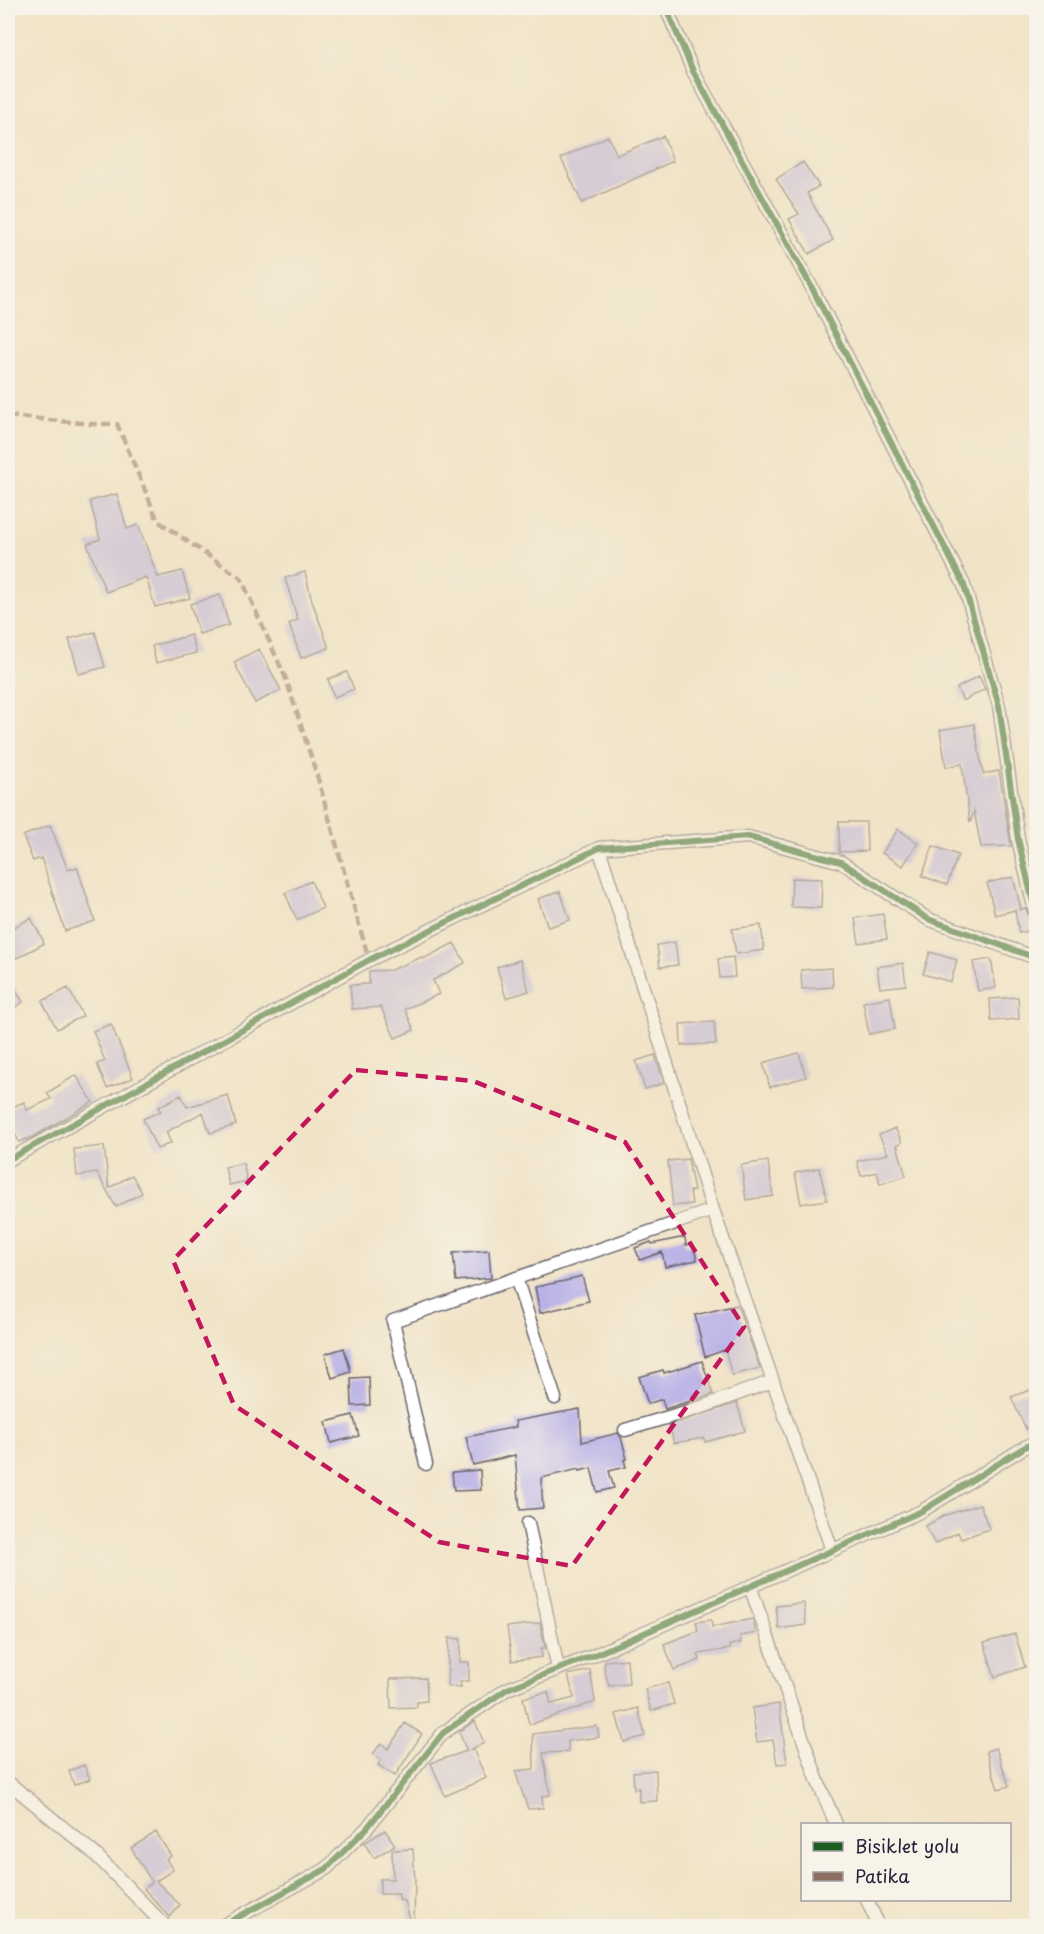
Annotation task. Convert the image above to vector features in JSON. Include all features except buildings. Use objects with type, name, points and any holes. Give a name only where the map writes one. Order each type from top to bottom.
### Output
[{"type":"street","points":[[666,8],[693,71],[812,288],[964,585],[999,706],[1018,839],[1036,915]]},
{"type":"street","points":[[8,1160],[369,960],[599,848],[748,837],[841,862],[928,919],[1036,958]]},
{"type":"street","points":[[599,848],[713,1210],[832,1550]]},
{"type":"street","points":[[426,1464],[393,1321],[713,1210]]},
{"type":"street","points":[[516,1278],[555,1398]]},
{"type":"street","points":[[626,1430],[773,1382]]},
{"type":"street","points":[[222,1926],[326,1869],[367,1828],[442,1733],[507,1689],[922,1511],[1036,1442]]},
{"type":"street","points":[[528,1523],[558,1669]]},
{"type":"street","points":[[750,1586],[818,1782],[836,1823]]},
{"type":"street","points":[[8,1782],[95,1854],[165,1926]]},
{"type":"street","points":[[868,1901],[879,1926]]},
{"type":"highlighted area","points":[[356,1070],[473,1081],[625,1142],[744,1327],[572,1566],[439,1542],[234,1405],[173,1260]]},
{"type":"marked path","points":[[8,416],[91,424],[117,424],[158,521],[241,578],[286,679],[316,772],[369,960]]},
{"type":"cycle path","points":[[666,8],[693,71],[812,288],[964,585],[999,706],[1018,839],[1036,915]]},
{"type":"cycle path","points":[[8,1160],[369,960],[599,848],[748,837],[841,862],[928,919],[1036,958]]},
{"type":"cycle path","points":[[222,1926],[326,1869],[367,1828],[443,1733],[507,1689],[592,1656],[922,1511],[1036,1442]]}]
